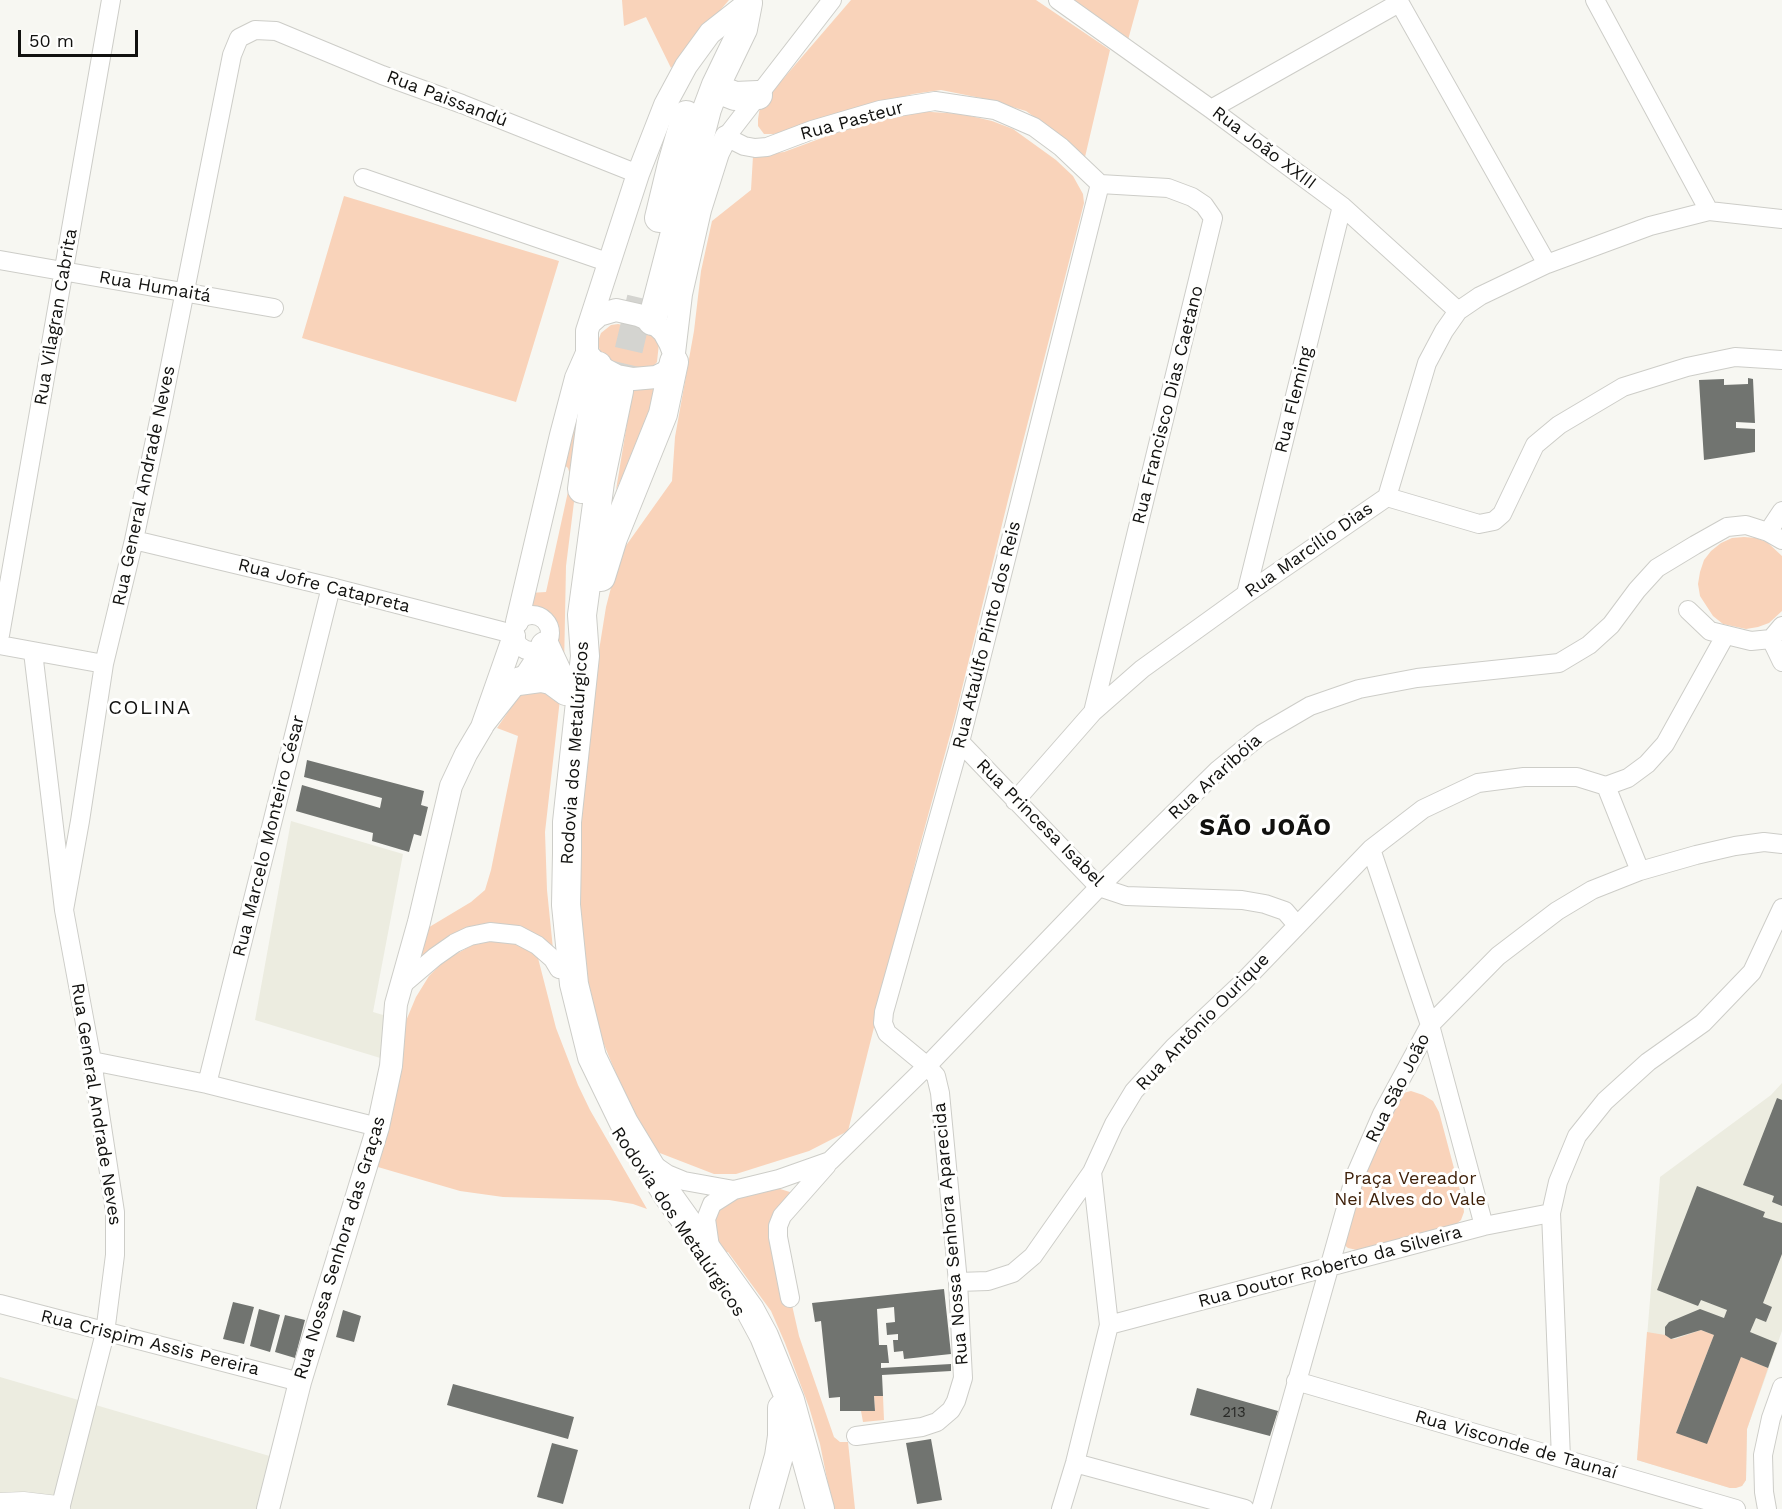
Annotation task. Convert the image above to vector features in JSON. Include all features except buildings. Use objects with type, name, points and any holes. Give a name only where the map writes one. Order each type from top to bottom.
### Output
[{"type":"main road","points":[[650,315],[707,110],[742,29],[750,2]]},
{"type":"main road","points":[[650,315],[672,164],[703,65],[724,32],[750,2]]},
{"type":"main road","points":[[716,85],[735,96],[758,95]]},
{"type":"main road","points":[[560,651],[607,555],[663,414],[674,357]]},
{"type":"main road","points":[[566,691],[560,651],[571,581],[592,359]]},
{"type":"main road","name":"Rodovia dos Metalúrgicos","points":[[619,391],[600,482],[582,615],[560,651],[567,822],[566,905],[570,960],[579,1008],[592,1057],[615,1107],[644,1157],[750,1310],[764,1336],[790,1400],[803,1443]]},
{"type":"main road","points":[[520,681],[542,678],[551,680],[566,691]]},
{"type":"main road","name":"Rodovia dos Metalúrgicos","points":[[566,691],[554,808],[551,871],[559,969],[574,1036],[597,1097],[639,1170],[746,1323],[771,1376],[782,1408],[793,1452],[801,1509]]},
{"type":"main road","points":[[764,1509],[781,1446],[782,1408]]},
{"type":"main road","points":[[803,1443],[811,1509]]},
{"type":"main road","points":[[803,1443],[820,1509]]},
{"type":"main road","points":[[0,1506],[23,1505],[59,1509]]},
{"type":"street","name":"Rua Vilagran Cabrita","points":[[0,634],[111,0]]},
{"type":"street","points":[[750,2],[710,33],[686,66],[665,105],[638,174],[585,340],[592,359],[617,376],[646,379],[666,372],[674,357],[681,294],[708,182],[726,137],[832,0]]},
{"type":"street","name":"Rua João XXIII","points":[[1058,0],[1342,206],[1458,311]]},
{"type":"street","points":[[1595,0],[1709,211]]},
{"type":"street","points":[[1211,109],[1398,2],[1547,264]]},
{"type":"street","name":"Rua General Andrade Neves","points":[[230,64],[229,36],[233,26]]},
{"type":"street","name":"Rua Paissandú","points":[[255,30],[276,31],[382,75],[473,108],[638,174]]},
{"type":"street","name":"Rua General Andrade Neves","points":[[64,909],[104,664],[134,540],[186,293],[230,64],[235,44],[239,38],[255,30]]},
{"type":"street","name":"Rua Pasteur","points":[[726,137],[744,146],[767,147],[812,130],[880,110],[935,101],[995,110],[1034,127],[1061,147],[1100,184]]},
{"type":"street","points":[[363,178],[610,263]]},
{"type":"street","name":"Rua Francisco Dias Caetano","points":[[1093,712],[1212,218],[1204,205],[1192,197],[1168,188],[1100,184]]},
{"type":"street","name":"Rua Ataúlfo Pinto dos Reis","points":[[927,1066],[887,1033],[883,1023],[884,1012],[960,742],[1100,184]]},
{"type":"street","name":"Rua Fleming","points":[[1246,594],[1342,206]]},
{"type":"street","name":"Rua Marcílio Dias","points":[[1015,801],[1093,712],[1142,669],[1386,497],[1427,363],[1444,330],[1458,311],[1480,296],[1547,264],[1650,226],[1709,211],[1782,219]]},
{"type":"street","name":"Rua Humaitá","points":[[0,260],[274,308]]},
{"type":"street","points":[[590,323],[599,315],[616,310],[650,315],[681,294]]},
{"type":"street","points":[[650,315],[664,332],[674,357]]},
{"type":"street","points":[[1386,497],[1479,524],[1494,521],[1502,514],[1535,445],[1559,425],[1623,387],[1687,367],[1735,357],[1782,360]]},
{"type":"street","name":"Rua Nossa Senhora das Graças","points":[[482,727],[515,631],[576,378],[592,359]]},
{"type":"street","points":[[1775,536],[1782,511]]},
{"type":"street","name":"Rua Araribóia","points":[[790,1298],[778,1238],[778,1226],[782,1216],[830,1161],[927,1066],[1099,887],[1218,770],[1262,734],[1310,706],[1359,690],[1418,678],[1559,663],[1589,645],[1611,625],[1657,568],[1695,544],[1727,527],[1746,525],[1775,536]]},
{"type":"street","name":"Rua Jofre Catapreta","points":[[134,540],[515,631]]},
{"type":"street","name":"Rua Marcelo Monteiro César","points":[[207,1084],[331,587]]},
{"type":"street","points":[[1688,610],[1710,631],[1725,636],[1751,641],[1777,632],[1782,662]]},
{"type":"street","points":[[526,615],[544,619],[560,651],[535,651],[519,646],[515,631],[526,615]]},
{"type":"street","points":[[1640,871],[1606,786],[1628,778],[1647,764],[1665,744],[1725,636]]},
{"type":"street","points":[[0,645],[104,664]]},
{"type":"street","name":"Rua Nossa Senhora das Graças","points":[[268,1509],[300,1382],[378,1127],[391,1066],[396,1004],[419,922],[451,786],[482,727],[520,681],[560,651]]},
{"type":"street","name":"Rua General Andrade Neves","points":[[33,652],[64,909],[92,1061],[116,1212],[115,1255],[105,1333],[59,1509]]},
{"type":"street","name":"Rua Princesa Isabel","points":[[960,742],[1099,887],[1126,896],[1242,900],[1265,904],[1285,911],[1297,925]]},
{"type":"street","name":"Rua Antônio Ourique","points":[[958,1282],[988,1281],[1013,1273],[1033,1256],[1092,1172],[1114,1124],[1134,1091],[1174,1047],[1242,983],[1371,849],[1424,808],[1478,783],[1524,777],[1577,777],[1606,786]]},
{"type":"street","name":"Rua São João","points":[[1261,1509],[1355,1176],[1382,1114],[1430,1025],[1498,956],[1557,911],[1592,890],[1640,871],[1696,855],[1764,842],[1782,844]]},
{"type":"street","points":[[1371,849],[1430,1025],[1484,1226]]},
{"type":"street","points":[[1561,1458],[1551,1214],[1558,1182],[1577,1136],[1605,1101],[1648,1062],[1703,1023],[1752,972],[1782,908]]},
{"type":"street","points":[[400,986],[455,943],[470,936],[490,932],[518,935],[537,945],[553,959],[559,969]]},
{"type":"street","points":[[92,1061],[207,1084],[378,1127]]},
{"type":"street","name":"Rua Nossa Senhora Aparecida","points":[[856,1436],[929,1425],[944,1417],[951,1410],[963,1378],[958,1282],[940,1093],[936,1076],[927,1066]]},
{"type":"street","points":[[644,1157],[667,1174],[684,1181],[734,1190]]},
{"type":"street","name":"Rua Araribóia","points":[[734,1190],[779,1179],[830,1161]]},
{"type":"street","points":[[1061,1509],[1075,1463],[1109,1325],[1092,1172]]},
{"type":"street","points":[[713,1257],[706,1226],[707,1214],[712,1204],[734,1190]]},
{"type":"street","name":"Rua Doutor Roberto da Silveira","points":[[1109,1325],[1484,1226],[1551,1214]]},
{"type":"street","name":"Rua Crispim Assis Pereira","points":[[0,1304],[300,1382]]},
{"type":"street","name":"Rua Visconde de Taunaí","points":[[1296,1381],[1736,1509]]},
{"type":"street","points":[[1767,1509],[1763,1455],[1777,1419],[1782,1387]]},
{"type":"street","points":[[1075,1463],[1245,1509]]},
{"type":"shaded area","points":[[291,821],[403,854],[373,1012],[390,1017],[387,1060],[255,1020]]},
{"type":"shaded area","points":[[1782,1083],[1782,1331],[1747,1429],[1746,1480],[1742,1486],[1730,1488],[1637,1460],[1660,1177],[1771,1095]]},
{"type":"shaded area","points":[[0,1377],[273,1457],[258,1509],[0,1509]]},
{"type":"green space","points":[[622,0],[729,0],[671,68],[646,17],[624,26]]},
{"type":"green space","points":[[851,0],[1036,0],[1110,50],[1085,157],[1061,136],[1026,111],[981,98],[941,90],[913,94],[774,134],[764,134],[758,126],[760,107]]},
{"type":"green space","points":[[1071,0],[1139,0],[1128,40]]},
{"type":"green space","points":[[916,111],[962,114],[1013,129],[1056,160],[1073,176],[1083,194],[1084,203],[848,1131],[809,1151],[736,1174],[714,1174],[652,1150],[634,1118],[601,1037],[581,966],[575,861],[597,663],[606,607],[625,547],[672,481],[675,437],[694,331],[701,271],[712,221],[751,190],[753,156],[784,152],[865,122]]},
{"type":"green space","points":[[344,196],[559,261],[516,402],[302,338]]},
{"type":"green space","points":[[618,324],[649,331],[659,343],[657,362],[652,368],[646,371],[617,365],[600,353],[598,341],[601,333],[611,325]]},
{"type":"green space","points":[[601,378],[658,383],[647,424],[616,490],[632,393]]},
{"type":"green space","points":[[578,403],[581,446],[566,566],[564,667],[551,651],[554,635],[552,622],[546,614],[531,610],[529,593],[546,592],[571,478],[568,468],[562,463]]},
{"type":"green space","points":[[1744,537],[1767,542],[1782,556],[1782,611],[1769,623],[1746,629],[1723,624],[1713,616],[1700,596],[1698,584],[1704,560],[1711,551],[1732,538]]},
{"type":"green space","points":[[534,684],[560,699],[545,832],[547,890],[553,949],[502,927],[414,967],[426,929],[471,902],[485,890],[518,736],[497,728],[519,696]]},
{"type":"green space","points":[[490,940],[520,944],[538,958],[556,1028],[578,1085],[647,1209],[609,1200],[503,1197],[460,1191],[371,1165],[403,1028],[416,997],[429,976],[445,960],[478,942]]},
{"type":"green space","name":"Praça Vereador Nei Alves do Vale","points":[[1411,1091],[1433,1101],[1439,1112],[1463,1202],[1464,1212],[1461,1220],[1453,1227],[1361,1251],[1348,1248],[1342,1243],[1350,1206],[1394,1104],[1403,1093]]},
{"type":"green space","points":[[777,1188],[793,1193],[783,1207],[792,1305],[799,1336],[834,1437],[840,1442],[848,1442],[855,1509],[833,1509],[820,1444],[785,1343],[771,1311],[728,1252],[723,1254],[709,1223],[710,1216],[735,1195]]},
{"type":"green space","points":[[1701,1330],[1714,1335],[1676,1433],[1741,1357],[1768,1368],[1747,1429],[1746,1480],[1742,1486],[1736,1488],[1637,1460],[1647,1332],[1675,1339]]},
{"type":"green space","points":[[874,1396],[883,1396],[884,1420],[863,1422],[861,1411],[875,1411]]},
{"type":"tunnel","points":[[619,391],[641,298]]},
{"type":"district","name":"COLINA","points":[[150,708]]},
{"type":"district","name":"SÃO JOÃO","points":[[1266,828]]}]
